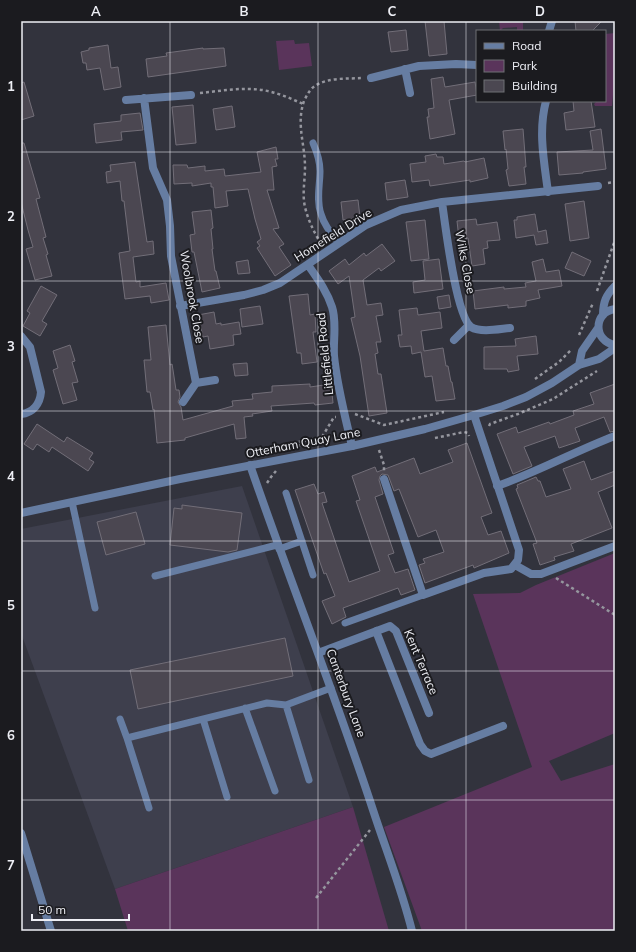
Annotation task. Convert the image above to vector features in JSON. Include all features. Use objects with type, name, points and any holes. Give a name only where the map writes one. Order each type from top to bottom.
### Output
[{"type":"street","points":[[371,78],[419,66],[452,64],[476,66]]},
{"type":"street","points":[[405,69],[410,93]]},
{"type":"street","points":[[126,100],[191,94]]},
{"type":"street","name":"Woolbrook Close","points":[[144,98],[153,168],[167,200],[170,226],[170,256],[196,383]]},
{"type":"street","points":[[546,102],[542,118],[542,136],[548,192]]},
{"type":"street","name":"Homefield Drive","points":[[180,306],[244,295],[263,290],[280,282],[366,226],[391,214],[413,207],[442,202],[598,186]]},
{"type":"street","name":"Wilks Close","points":[[442,202],[450,260],[463,312],[469,325]]},
{"type":"street","name":"Littlefield Road","points":[[308,264],[333,308],[334,355],[344,415],[352,446]]},
{"type":"street","points":[[603,315],[603,304],[615,286]]},
{"type":"street","points":[[579,365],[582,351],[598,328],[603,315],[608,311],[615,309]]},
{"type":"street","points":[[454,340],[469,325],[478,329],[510,328]]},
{"type":"street","points":[[598,328],[599,333],[605,341],[615,347]]},
{"type":"street","points":[[21,336],[30,347],[41,392],[41,399],[29,412],[21,414]]},
{"type":"street","name":"Otterham Quay Lane","points":[[21,513],[113,492],[352,446],[425,429],[503,406],[526,397],[552,383],[579,365],[599,359],[615,347]]},
{"type":"street","points":[[183,402],[196,383],[215,380]]},
{"type":"street","points":[[384,479],[423,595],[484,573],[510,569],[515,565],[519,557],[519,550],[474,415]]},
{"type":"street","points":[[497,486],[534,472],[580,450],[615,436]]},
{"type":"street","name":"Canterbury Lane","points":[[250,465],[278,547],[350,739],[412,931]]},
{"type":"street","points":[[515,565],[533,574],[547,572],[615,546]]},
{"type":"street","name":"Kent Terrace","points":[[318,653],[390,626],[396,631],[429,713]]},
{"type":"street","points":[[376,631],[420,744],[425,751],[431,754],[503,726]]},
{"type":"street","points":[[21,833],[51,931]]},
{"type":"lane","points":[[313,143],[319,157],[320,169],[318,195],[320,214],[331,234],[339,243]]},
{"type":"lane","points":[[286,493],[313,575]]},
{"type":"lane","points":[[72,502],[95,608]]},
{"type":"lane","points":[[155,576],[302,541]]},
{"type":"lane","points":[[345,623],[423,595]]},
{"type":"lane","points":[[127,738],[267,703],[286,705],[331,688]]},
{"type":"lane","points":[[286,705],[309,780]]},
{"type":"lane","points":[[245,708],[275,791]]},
{"type":"lane","points":[[120,719],[149,808]]},
{"type":"lane","points":[[203,720],[227,797]]},
{"type":"path","points":[[343,79],[371,78]]},
{"type":"path","points":[[191,94],[252,89],[273,93],[303,104]]},
{"type":"path","points":[[595,296],[615,240]]},
{"type":"path","points":[[579,336],[594,300]]},
{"type":"path","points":[[534,380],[562,360],[574,346]]},
{"type":"path","points":[[298,442],[322,437],[334,417],[355,414],[384,425],[448,410]]},
{"type":"path","points":[[434,438],[464,432],[468,433],[471,442]]},
{"type":"path","points":[[373,451],[386,449]]},
{"type":"path","points":[[379,450],[384,465],[384,479]]},
{"type":"path","points":[[266,487],[272,475],[281,469]]},
{"type":"path","points":[[547,572],[615,615]]},
{"type":"path","points":[[316,898],[377,822]]},
{"type":"shaded area","points":[[242,486],[353,807],[115,889],[21,633],[21,529]]},
{"type":"green space","points":[[499,21],[540,21],[523,22],[523,30],[517,30],[517,27],[503,28],[500,30]]},
{"type":"green space","points":[[615,33],[615,74],[612,106],[595,106],[594,104],[596,102],[606,102],[606,34]]},
{"type":"green space","points":[[294,40],[295,44],[309,43],[312,66],[279,70],[276,41]]},
{"type":"green space","points":[[615,553],[615,733],[549,761],[561,781],[615,764],[615,931],[422,931],[384,827],[532,767],[473,594],[520,593]]},
{"type":"green space","points":[[353,807],[389,931],[128,931],[115,889]]},
{"type":"building","points":[[425,21],[444,21],[447,54],[429,56]]},
{"type":"building","points":[[575,21],[602,21],[593,30],[576,30]]},
{"type":"building","points":[[406,30],[408,50],[391,52],[388,32]]},
{"type":"building","points":[[108,45],[111,68],[118,67],[121,87],[104,90],[100,68],[87,70],[86,63],[83,63],[81,52],[89,50],[89,48]]},
{"type":"building","points":[[203,48],[224,48],[226,66],[148,77],[146,59],[167,56],[166,53]]},
{"type":"building","points":[[443,77],[445,87],[475,82],[476,95],[449,100],[455,134],[430,139],[427,117],[429,117],[428,109],[434,108],[431,79]]},
{"type":"building","points":[[24,82],[34,116],[21,120],[21,83]]},
{"type":"building","points":[[573,102],[591,102],[595,127],[566,130],[564,113],[574,111]]},
{"type":"building","points":[[193,105],[196,143],[176,145],[172,107]]},
{"type":"building","points":[[232,106],[235,127],[216,130],[213,109]]},
{"type":"building","points":[[140,113],[143,130],[121,132],[122,140],[96,143],[94,124],[121,121],[121,115]]},
{"type":"building","points":[[523,129],[526,184],[509,186],[506,170],[508,169],[503,131]]},
{"type":"building","points":[[601,129],[606,169],[559,175],[557,152],[593,150],[590,131]]},
{"type":"building","points":[[21,143],[24,143],[40,198],[36,199],[46,237],[43,238],[52,276],[35,280],[26,249],[33,247],[21,202]]},
{"type":"building","points":[[276,147],[278,159],[275,159],[277,166],[272,167],[274,190],[267,190],[279,228],[273,229],[284,244],[279,247],[291,265],[275,276],[257,248],[260,246],[257,242],[261,239],[248,189],[226,191],[228,206],[215,208],[213,187],[211,187],[211,183],[192,186],[192,183],[174,184],[173,165],[187,165],[188,168],[205,166],[205,171],[224,169],[225,176],[261,172],[257,152]]},
{"type":"building","points":[[436,154],[437,157],[443,157],[444,164],[484,158],[488,178],[470,182],[470,180],[430,186],[429,180],[412,182],[410,164],[426,162],[425,156]]},
{"type":"building","points":[[135,162],[147,242],[153,241],[154,254],[133,257],[136,282],[140,281],[140,287],[166,283],[169,300],[151,303],[150,296],[125,299],[119,253],[130,251],[124,201],[122,201],[120,181],[107,183],[106,172],[111,171],[110,165]]},
{"type":"building","points":[[405,180],[408,197],[387,200],[385,183]]},
{"type":"building","points":[[358,200],[360,217],[343,220],[341,202]]},
{"type":"building","points":[[584,201],[589,238],[570,241],[565,204]]},
{"type":"building","points":[[211,210],[213,228],[211,229],[212,249],[215,271],[220,288],[202,292],[194,252],[192,252],[190,235],[195,234],[192,212]]},
{"type":"building","points":[[535,214],[538,232],[546,230],[548,243],[536,245],[534,235],[516,238],[514,220],[517,220],[517,217]]},
{"type":"building","points":[[476,219],[477,225],[497,222],[500,240],[487,241],[488,248],[483,249],[485,264],[472,266],[468,238],[459,239],[457,221]]},
{"type":"building","points":[[425,220],[429,259],[411,261],[406,222]]},
{"type":"building","points":[[382,244],[395,261],[381,271],[379,268],[363,280],[367,305],[381,303],[383,315],[376,316],[381,342],[376,342],[378,353],[375,354],[378,374],[381,374],[387,413],[369,416],[360,356],[351,318],[355,317],[349,276],[338,284],[329,271],[345,259],[349,265],[364,253],[366,256]]},
{"type":"building","points":[[572,252],[591,261],[584,276],[565,268]]},
{"type":"building","points":[[439,259],[443,289],[414,293],[413,282],[425,280],[423,261]]},
{"type":"building","points":[[543,259],[546,272],[559,270],[562,286],[538,290],[540,298],[526,301],[526,306],[508,308],[508,305],[475,309],[473,291],[504,287],[504,289],[526,287],[525,283],[536,281],[532,262]]},
{"type":"building","points":[[248,260],[250,273],[238,274],[236,262]]},
{"type":"building","points":[[41,286],[57,295],[42,321],[47,324],[40,336],[23,326],[30,313],[27,311]]},
{"type":"building","points":[[308,294],[310,315],[315,314],[316,332],[313,332],[317,362],[302,364],[301,353],[297,353],[289,296]]},
{"type":"building","points":[[449,295],[451,307],[439,309],[437,297]]},
{"type":"building","points":[[260,306],[263,324],[242,327],[240,309]]},
{"type":"building","points":[[417,308],[418,315],[440,312],[442,328],[421,331],[424,351],[443,348],[446,366],[448,366],[455,399],[436,401],[432,376],[425,377],[421,352],[412,354],[411,346],[400,347],[398,335],[402,335],[399,310]]},
{"type":"building","points":[[214,312],[216,324],[221,323],[221,325],[239,322],[241,334],[233,335],[234,345],[210,349],[208,336],[203,337],[198,315]]},
{"type":"building","points":[[166,325],[170,365],[172,364],[176,390],[179,390],[180,397],[178,402],[181,407],[183,420],[233,406],[232,401],[253,399],[252,394],[272,392],[272,386],[310,384],[310,387],[331,384],[333,403],[271,406],[272,411],[252,414],[253,416],[244,417],[246,438],[236,439],[234,424],[185,438],[185,440],[157,443],[154,409],[153,410],[150,392],[147,392],[144,360],[151,360],[148,327]]},
{"type":"building","points":[[536,336],[538,354],[517,356],[519,370],[508,372],[507,369],[484,369],[484,347],[516,346],[515,339]]},
{"type":"building","points":[[70,345],[75,361],[72,362],[78,382],[72,383],[77,400],[63,404],[53,370],[58,368],[53,351]]},
{"type":"building","points":[[247,363],[248,375],[235,376],[233,364]]},
{"type":"building","points":[[615,384],[615,431],[610,432],[604,417],[575,428],[580,441],[559,448],[555,436],[524,447],[532,466],[513,474],[497,434],[516,427],[518,433],[549,422],[550,424],[574,415],[573,411],[594,404],[590,393]]},
{"type":"building","points":[[37,424],[64,442],[67,437],[93,453],[89,459],[94,462],[88,471],[52,447],[49,452],[37,444],[33,450],[24,444]]},
{"type":"building","points":[[467,443],[492,513],[481,517],[488,535],[501,531],[509,553],[474,568],[473,565],[425,583],[419,565],[425,563],[423,559],[444,552],[436,530],[418,537],[399,489],[394,491],[388,475],[382,474],[379,480],[383,494],[375,497],[394,553],[388,555],[395,573],[408,569],[415,590],[401,595],[398,588],[343,608],[346,617],[332,624],[322,601],[335,596],[326,573],[324,574],[295,490],[314,484],[318,494],[324,492],[327,502],[322,503],[349,582],[380,571],[356,501],[360,500],[352,476],[375,467],[377,472],[414,458],[420,474],[453,462],[448,450]]},
{"type":"building","points":[[584,461],[591,480],[615,471],[615,485],[598,492],[612,528],[571,544],[574,551],[554,557],[555,560],[540,565],[533,544],[537,543],[516,489],[518,488],[517,485],[536,477],[538,481],[540,481],[546,497],[571,489],[563,469]]},
{"type":"building","points":[[182,505],[242,513],[237,550],[228,552],[170,545],[174,508],[182,509]]},
{"type":"building","points":[[136,512],[145,544],[106,555],[97,522]]},
{"type":"building","points":[[285,638],[293,676],[138,709],[130,670]]}]
